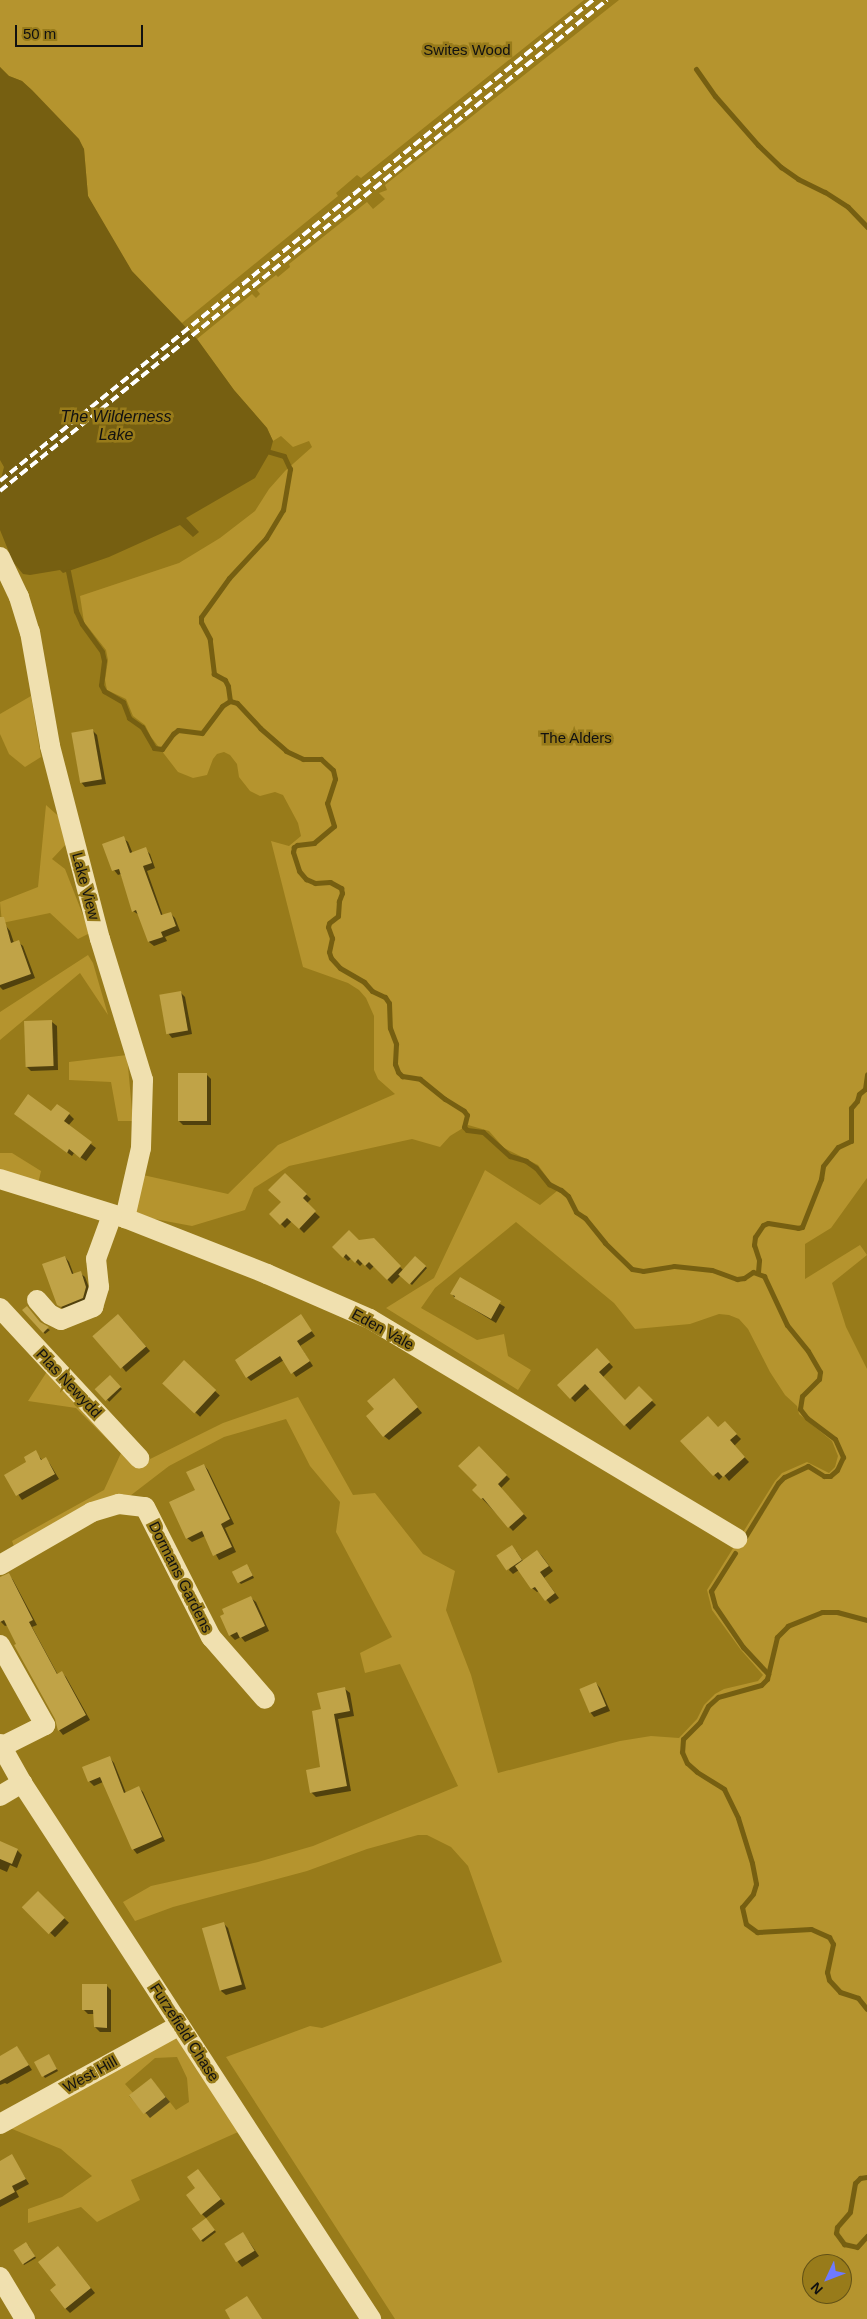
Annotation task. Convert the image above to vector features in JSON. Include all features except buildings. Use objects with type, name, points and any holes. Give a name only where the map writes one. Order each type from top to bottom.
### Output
[{"type":"street","name":"Lake View","points":[[0,557],[19,597],[30,632],[50,746],[100,939],[143,1080],[141,1148],[118,1216],[96,1260],[98,1287],[93,1306],[61,1320],[49,1314],[37,1300]]},
{"type":"street","name":"Eden Vale","points":[[0,1179],[118,1216],[267,1274],[370,1319],[737,1540]]},
{"type":"street","name":"Plas Newydd","points":[[0,1308],[139,1458]]},
{"type":"street","name":"Dormans Gardens","points":[[0,1565],[92,1512],[119,1504],[145,1507],[211,1637],[265,1699]]},
{"type":"street","points":[[0,1645],[45,1725],[1,1745]]},
{"type":"street","name":"Furzefield Chase","points":[[1,1745],[22,1784],[371,2319]]},
{"type":"street","points":[[0,1796],[22,1784]]},
{"type":"street","name":"West Hill","points":[[0,2124],[180,2025]]},
{"type":"street","points":[[0,2277],[25,2319]]},
{"type":"green space","name":"Swites Wood","points":[[0,0],[584,0],[361,178],[357,175],[336,193],[338,196],[182,323],[132,272],[95,210],[88,196],[84,149],[22,81],[9,76],[0,67]]},
{"type":"green space","name":"The Alders","points":[[619,0],[867,0],[867,1178],[831,1228],[805,1244],[805,1279],[860,1245],[867,1255],[832,1283],[846,1327],[867,1369],[867,2319],[395,2319],[226,2057],[310,2026],[322,2028],[502,1962],[468,1866],[451,1847],[427,1835],[418,1835],[367,1849],[307,1871],[173,1907],[135,1921],[123,1902],[151,1886],[258,1862],[313,1846],[458,1786],[400,1664],[365,1673],[360,1653],[392,1637],[336,1532],[340,1502],[310,1466],[286,1419],[224,1437],[169,1466],[126,1499],[16,1552],[12,1541],[104,1490],[121,1453],[76,1408],[28,1401],[48,1370],[140,1464],[223,1423],[298,1397],[353,1495],[375,1493],[423,1554],[455,1571],[446,1610],[471,1675],[498,1773],[620,1741],[651,1736],[679,1738],[697,1719],[704,1705],[715,1694],[724,1689],[758,1681],[763,1675],[741,1650],[712,1610],[707,1590],[775,1481],[782,1473],[807,1462],[829,1473],[835,1467],[838,1456],[832,1441],[799,1414],[797,1406],[785,1395],[770,1372],[748,1329],[739,1319],[719,1314],[690,1324],[635,1329],[614,1303],[516,1222],[435,1288],[421,1308],[477,1340],[504,1334],[508,1356],[531,1370],[518,1390],[386,1308],[434,1278],[485,1170],[540,1205],[557,1191],[538,1165],[504,1148],[489,1131],[468,1125],[450,1136],[440,1147],[412,1139],[289,1166],[254,1188],[245,1210],[192,1226],[133,1215],[143,1175],[228,1194],[278,1145],[395,1094],[378,1079],[374,1070],[374,1016],[366,998],[359,990],[348,983],[303,967],[271,841],[289,846],[301,836],[298,823],[283,795],[275,792],[260,796],[250,791],[239,777],[237,764],[230,755],[224,752],[217,754],[213,759],[207,775],[193,778],[178,772],[151,737],[145,725],[133,716],[126,699],[107,690],[105,680],[108,660],[106,650],[84,622],[80,596],[179,563],[220,538],[255,511],[269,489],[285,471],[312,447],[309,441],[293,447],[281,436],[273,441],[267,428],[234,390],[197,339],[252,294],[256,298],[260,294],[257,290],[276,275],[278,277],[290,267],[289,264],[367,202],[373,209],[385,199],[379,193],[387,190],[385,185]]},
{"type":"green space","points":[[31,696],[41,757],[25,767],[9,754],[0,734],[0,714]]},
{"type":"green space","points":[[46,805],[65,822],[69,841],[52,859],[65,869],[90,933],[78,939],[50,913],[2,923],[0,902],[38,887]]},
{"type":"green space","points":[[88,955],[93,963],[108,1015],[80,973],[0,1040],[0,1012]]},
{"type":"green space","points":[[127,1055],[133,1121],[118,1121],[111,1082],[69,1080],[69,1062]]},
{"type":"green space","points":[[0,1153],[12,1153],[41,1171],[38,1184],[0,1173]]},
{"type":"green space","points":[[180,2025],[247,2128],[131,2180],[140,2200],[97,2222],[81,2207],[28,2223],[28,2209],[62,2197],[92,2176],[61,2149],[0,2124]],"holes":[[[177,2057],[187,2078],[189,2102],[176,2110],[166,2097],[145,2114],[129,2096],[133,2093],[125,2084],[155,2058]]]},
{"type":"water","name":"The Wilderness Lake","points":[[0,67],[9,76],[22,81],[32,90],[79,139],[84,149],[88,196],[132,271],[197,339],[234,390],[267,428],[273,441],[270,452],[255,478],[186,518],[199,532],[193,537],[180,525],[109,557],[63,573],[60,570],[30,575],[23,574],[13,562],[0,530],[0,483],[4,467],[0,460]]},
{"type":"waterway","points":[[696,69],[715,96],[758,145],[781,167],[798,179],[825,192],[848,207],[867,227]]},
{"type":"waterway","points":[[230,701],[228,686],[225,680],[214,674],[210,639],[201,622],[201,617],[229,578],[266,538],[283,510],[290,469],[284,456],[270,452]]},
{"type":"waterway","points":[[68,571],[76,611],[82,624],[102,652],[104,661],[101,685],[104,691],[123,702],[129,718],[142,727],[154,748],[162,749],[178,730],[202,733],[222,706],[230,701],[237,703],[260,728],[286,751],[303,759],[321,759],[333,770],[335,779],[327,803],[334,826],[314,843],[297,845],[294,847],[293,852],[299,871],[306,879],[315,883],[330,882],[341,888],[342,893],[339,901],[338,916],[329,923],[328,927],[332,938],[329,952],[331,958],[340,968],[364,982],[372,991],[385,997],[389,1003],[390,1028],[396,1044],[395,1064],[398,1072],[402,1076],[420,1079],[464,1111],[467,1115],[464,1127],[467,1130],[483,1132],[510,1156],[526,1161],[536,1168],[549,1184],[568,1196],[576,1212],[585,1218],[605,1243],[632,1269],[643,1271],[674,1266],[712,1270],[737,1279],[744,1278],[753,1272],[764,1276],[787,1325],[808,1351],[820,1372],[819,1379],[802,1396],[800,1409],[807,1418],[835,1439],[843,1457],[837,1470],[830,1476],[824,1476],[808,1466],[784,1477],[778,1483],[745,1537]]},
{"type":"waterway","points":[[758,1272],[759,1260],[754,1245],[755,1237],[763,1225],[768,1223],[802,1227],[821,1179],[823,1166],[838,1147],[851,1141],[851,1108],[857,1101],[859,1094],[865,1089],[867,1074]]},
{"type":"waterway","points":[[735,1553],[711,1591],[715,1606],[743,1647],[768,1674]]},
{"type":"waterway","points":[[867,1620],[837,1612],[822,1612],[788,1626],[777,1637],[767,1679],[761,1685],[718,1697],[708,1706],[700,1722],[683,1739],[682,1752],[687,1763],[697,1772],[724,1789],[738,1818],[752,1863],[756,1884],[753,1894],[742,1907],[746,1924],[757,1932],[811,1929],[829,1937],[833,1944],[827,1972],[829,1980],[840,1992],[858,1998],[867,2009]]},
{"type":"waterway","points":[[867,2177],[860,2178],[855,2183],[850,2212],[837,2227],[836,2233],[844,2244],[857,2247],[867,2236]]},
{"type":"railway","points":[[0,481],[593,0]]},
{"type":"railway","points":[[0,491],[607,0]]}]
